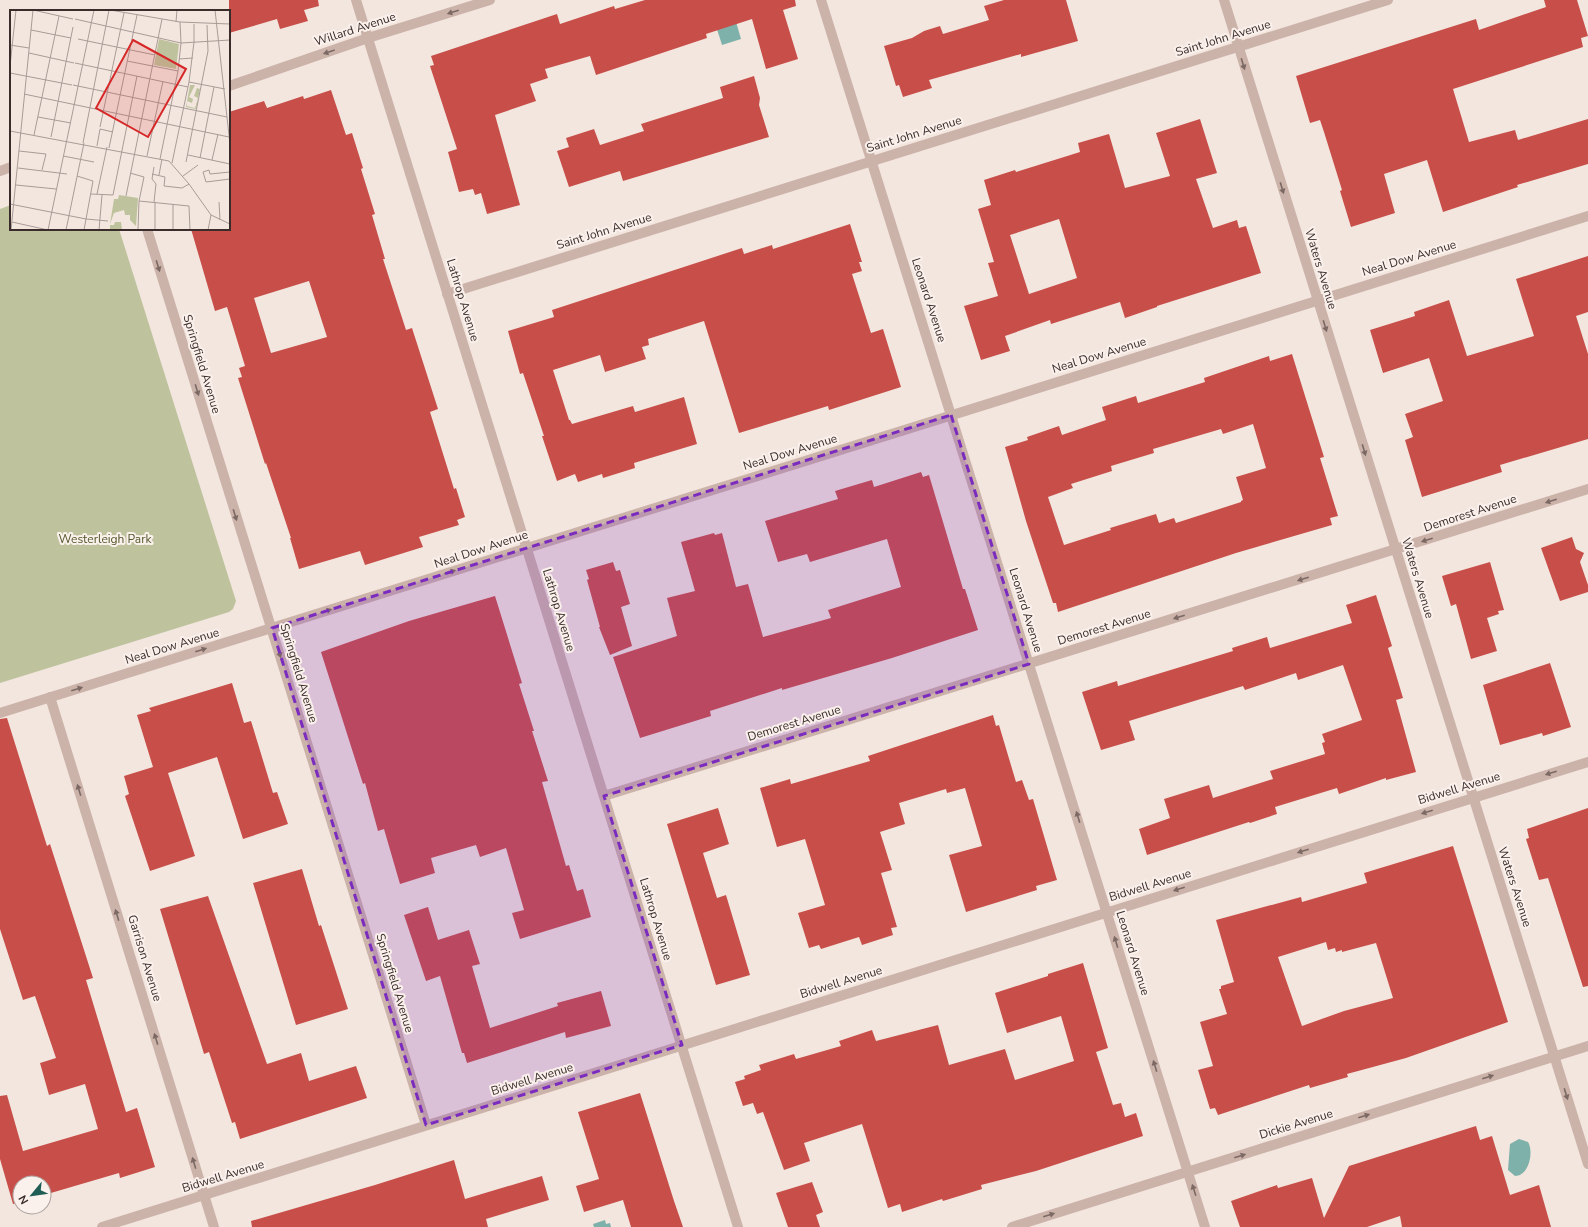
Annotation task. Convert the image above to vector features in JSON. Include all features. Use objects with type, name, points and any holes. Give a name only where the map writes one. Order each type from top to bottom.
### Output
[{"type":"street","name":"Lathrop Avenue","points":[[356,0],[738,1227]]},
{"type":"street","name":"Willard Avenue","points":[[230,86],[368,38],[490,0]]},
{"type":"street","name":"Leonard Avenue","points":[[821,0],[1205,1227]]},
{"type":"street","name":"Waters Avenue","points":[[1224,0],[1588,1164]]},
{"type":"street","name":"Saint John Avenue","points":[[447,294],[1388,0]]},
{"type":"street","points":[[0,171],[10,167]]},
{"type":"street","name":"Neal Dow Avenue","points":[[0,713],[1588,216]]},
{"type":"street","name":"Springfield Avenue","points":[[147,230],[426,1126]]},
{"type":"street","name":"Demorest Avenue","points":[[604,796],[1588,489]]},
{"type":"street","name":"Garrison Avenue","points":[[50,697],[214,1227]]},
{"type":"street","name":"Bidwell Avenue","points":[[102,1227],[1588,762]]},
{"type":"street","name":"Dickie Avenue","points":[[1012,1227],[1588,1046]]},
{"type":"highlighted area","points":[[951,415],[1029,664],[604,796],[682,1045],[426,1125],[272,628]]},
{"type":"green space","name":"Westerleigh Park","points":[[10,205],[10,230],[119,230],[236,601],[233,609],[229,612],[0,683],[0,209]]},
{"type":"water","points":[[730,1],[741,39],[722,45],[710,7]]},
{"type":"water","points":[[1519,1139],[1528,1142],[1530,1146],[1530,1157],[1527,1168],[1524,1172],[1515,1176],[1508,1170],[1510,1144]]},
{"type":"water","points":[[605,1220],[606,1224],[610,1223],[611,1227],[594,1227],[593,1224]]},
{"type":"building","points":[[229,0],[318,0],[319,6],[304,10],[308,21],[280,29],[277,19],[230,33]]},
{"type":"building","points":[[645,0],[795,0],[796,6],[783,10],[798,59],[766,69],[752,19],[706,34],[707,38],[596,75],[590,56],[545,69],[548,78],[530,84],[536,101],[495,115],[520,205],[487,214],[481,193],[475,195],[473,189],[459,192],[448,152],[457,149],[430,66],[434,65],[431,56],[557,14],[560,24],[614,6],[615,9]]},
{"type":"building","points":[[1004,0],[1066,0],[1078,41],[1021,57],[1021,54],[929,80],[932,88],[903,97],[899,85],[896,86],[884,46],[912,38],[924,31],[940,26],[943,34],[989,20],[984,6]]},
{"type":"building","points":[[1544,0],[1577,0],[1588,36],[1581,38],[1583,47],[1453,89],[1469,142],[1515,130],[1518,140],[1588,119],[1588,164],[1517,185],[1518,187],[1443,212],[1427,160],[1384,174],[1395,213],[1351,227],[1340,191],[1342,190],[1320,120],[1310,123],[1296,76],[1476,19],[1479,30],[1546,7]]},
{"type":"building","points":[[754,76],[760,98],[759,105],[769,137],[623,181],[620,171],[569,187],[557,151],[569,147],[566,138],[594,129],[600,145],[644,131],[641,124],[723,98],[720,87]]},
{"type":"building","points":[[331,90],[346,135],[352,133],[375,214],[372,215],[385,259],[383,259],[406,330],[412,328],[438,409],[430,412],[454,489],[456,488],[465,517],[457,520],[459,525],[419,537],[423,547],[365,565],[360,551],[299,569],[291,538],[266,463],[265,464],[238,378],[242,377],[239,368],[245,366],[227,307],[215,311],[191,230],[230,230],[230,112],[264,101],[267,108],[303,96],[304,99]],"holes":[[[309,281],[327,337],[271,353],[254,298]]]},
{"type":"building","points":[[1200,119],[1217,173],[1196,179],[1213,228],[1237,220],[1239,228],[1246,226],[1261,273],[1157,306],[1125,318],[1120,302],[1051,324],[1050,320],[1005,336],[1010,351],[981,360],[964,306],[998,296],[988,263],[994,262],[978,209],[991,205],[984,180],[1015,170],[1016,172],[1080,152],[1078,143],[1109,134],[1125,188],[1170,176],[1156,133]],"holes":[[[1059,219],[1077,278],[1029,294],[1010,235]]]},
{"type":"building","points":[[850,224],[862,262],[859,262],[862,271],[852,274],[871,333],[883,329],[901,387],[829,410],[828,406],[739,433],[704,321],[648,339],[649,345],[642,347],[646,359],[605,372],[600,355],[553,370],[569,420],[572,424],[633,406],[635,412],[684,397],[697,444],[634,463],[635,468],[603,478],[602,474],[578,482],[575,474],[557,481],[523,373],[520,374],[508,331],[554,317],[552,310],[742,248],[744,254],[772,245],[773,249]]},
{"type":"building","points":[[1588,256],[1588,312],[1576,316],[1588,354],[1588,439],[1500,465],[1502,472],[1422,497],[1405,440],[1413,437],[1405,414],[1443,401],[1429,358],[1383,373],[1370,330],[1415,316],[1414,312],[1449,300],[1467,356],[1534,336],[1516,279]]},
{"type":"building","points":[[1292,354],[1324,457],[1320,458],[1338,516],[1330,518],[1332,525],[1236,553],[1058,612],[1056,603],[1053,603],[1026,521],[1005,447],[1028,440],[1027,437],[1059,426],[1062,435],[1106,420],[1102,407],[1136,396],[1138,403],[1205,382],[1204,378],[1269,356],[1270,361]],"holes":[[[1253,424],[1266,468],[1236,477],[1243,500],[1241,502],[1176,523],[1174,518],[1159,523],[1156,514],[1110,528],[1111,530],[1064,545],[1048,497],[1073,488],[1071,484],[1112,471],[1111,466],[1154,453],[1153,449],[1221,429],[1223,434]]]},
{"type":"building","points":[[921,472],[923,477],[929,475],[963,589],[965,589],[978,630],[892,658],[782,690],[782,688],[710,711],[711,716],[640,738],[613,657],[677,636],[667,598],[695,591],[681,542],[714,533],[715,535],[722,533],[736,587],[748,584],[763,637],[831,618],[828,610],[901,587],[887,539],[810,562],[807,554],[778,562],[765,521],[838,499],[835,491],[872,480],[874,487]]},
{"type":"building","points":[[1572,537],[1576,549],[1584,553],[1580,562],[1588,585],[1588,592],[1560,601],[1541,548]]},
{"type":"building","points":[[613,562],[616,571],[620,570],[630,604],[621,607],[632,646],[610,655],[599,627],[587,580],[589,579],[586,570]]},
{"type":"building","points":[[1490,562],[1504,610],[1498,611],[1499,614],[1487,618],[1497,651],[1471,659],[1456,604],[1451,606],[1442,576]]},
{"type":"building","points":[[1376,595],[1392,646],[1388,648],[1403,698],[1396,700],[1416,772],[1386,780],[1386,778],[1339,794],[1337,788],[1275,807],[1277,814],[1147,855],[1139,829],[1170,818],[1164,799],[1209,785],[1213,798],[1273,779],[1270,771],[1325,754],[1322,743],[1325,742],[1322,734],[1362,720],[1343,665],[1298,680],[1296,673],[1245,690],[1243,686],[1129,721],[1135,740],[1101,750],[1082,692],[1117,681],[1118,686],[1233,651],[1232,648],[1267,637],[1270,648],[1352,623],[1346,605]]},
{"type":"building","points":[[495,596],[522,683],[519,684],[548,781],[542,782],[566,866],[569,865],[577,891],[583,889],[591,917],[520,939],[512,913],[524,910],[506,848],[480,857],[476,845],[431,858],[435,873],[400,884],[384,829],[378,831],[365,783],[363,784],[321,652],[409,621]]},
{"type":"building","points":[[1550,663],[1571,727],[1543,736],[1542,733],[1500,745],[1483,685]]},
{"type":"building","points":[[232,683],[244,723],[251,721],[273,793],[277,792],[288,824],[243,839],[217,757],[168,773],[195,856],[150,871],[125,796],[129,794],[124,776],[153,767],[137,715],[151,711],[149,708]]},
{"type":"building","points":[[993,715],[996,726],[999,725],[1016,782],[1022,780],[1029,800],[1033,799],[1057,880],[1036,886],[1037,890],[966,912],[949,855],[982,846],[965,788],[947,793],[946,789],[899,803],[905,824],[880,832],[892,870],[881,873],[897,927],[891,928],[893,935],[862,945],[859,937],[821,949],[819,945],[809,948],[798,913],[825,905],[805,839],[777,847],[760,788],[790,779],[791,784],[870,761],[868,756]]},
{"type":"building","points":[[7,718],[47,846],[50,844],[93,978],[86,980],[126,1112],[137,1108],[155,1167],[120,1178],[119,1173],[52,1193],[52,1175],[12,1175],[12,1201],[0,1159],[0,1096],[7,1095],[23,1151],[98,1129],[85,1084],[49,1095],[40,1063],[56,1058],[35,996],[23,1000],[0,929],[0,719]]},
{"type":"building","points":[[718,808],[729,844],[703,853],[717,898],[726,895],[750,975],[716,985],[667,824]]},
{"type":"building","points":[[1588,808],[1588,986],[1583,987],[1548,878],[1539,880],[1526,839],[1529,838],[1527,829]]},
{"type":"building","points":[[1453,846],[1508,1022],[1406,1058],[1347,1074],[1348,1077],[1310,1088],[1309,1085],[1218,1115],[1215,1108],[1210,1109],[1198,1070],[1213,1066],[1200,1022],[1227,1014],[1219,989],[1221,989],[1221,986],[1234,982],[1216,920],[1301,897],[1302,902],[1367,883],[1364,873]],"holes":[[[1326,942],[1328,950],[1335,948],[1336,952],[1342,950],[1342,952],[1376,943],[1393,998],[1344,1011],[1302,1026],[1278,957]]]},
{"type":"building","points":[[302,869],[319,926],[321,925],[348,1009],[296,1025],[253,883]]},
{"type":"building","points":[[208,896],[267,1064],[301,1053],[309,1081],[356,1066],[367,1098],[240,1139],[235,1122],[232,1123],[209,1052],[204,1054],[160,909]]},
{"type":"building","points":[[428,907],[438,940],[469,930],[480,964],[472,966],[490,1028],[558,1006],[557,1003],[601,991],[611,1026],[566,1038],[565,1032],[467,1063],[464,1053],[462,1053],[440,976],[426,981],[404,915]]},
{"type":"building","points":[[1083,963],[1108,1048],[1096,1052],[1113,1105],[1121,1103],[1125,1117],[1136,1113],[1143,1136],[1036,1171],[981,1185],[982,1189],[943,1201],[942,1199],[902,1212],[900,1204],[888,1208],[862,1124],[804,1143],[810,1161],[784,1170],[763,1112],[757,1114],[753,1103],[743,1106],[735,1082],[745,1079],[744,1076],[761,1070],[759,1065],[794,1054],[796,1059],[841,1046],[839,1041],[872,1030],[876,1041],[938,1025],[949,1065],[1005,1049],[1015,1080],[1074,1061],[1061,1016],[1007,1033],[995,993]]},
{"type":"building","points":[[640,1093],[683,1227],[631,1227],[623,1200],[584,1212],[576,1186],[599,1179],[578,1112]]},
{"type":"building","points":[[1476,1126],[1480,1140],[1492,1136],[1510,1195],[1539,1185],[1551,1227],[1402,1227],[1400,1216],[1367,1227],[1240,1227],[1231,1201],[1277,1185],[1278,1188],[1312,1178],[1324,1218],[1349,1166]]},
{"type":"building","points":[[454,1160],[465,1199],[542,1176],[549,1200],[486,1219],[488,1227],[252,1227],[251,1221],[375,1185]]},
{"type":"building","points":[[812,1182],[823,1212],[816,1215],[820,1227],[788,1227],[776,1193]]}]
